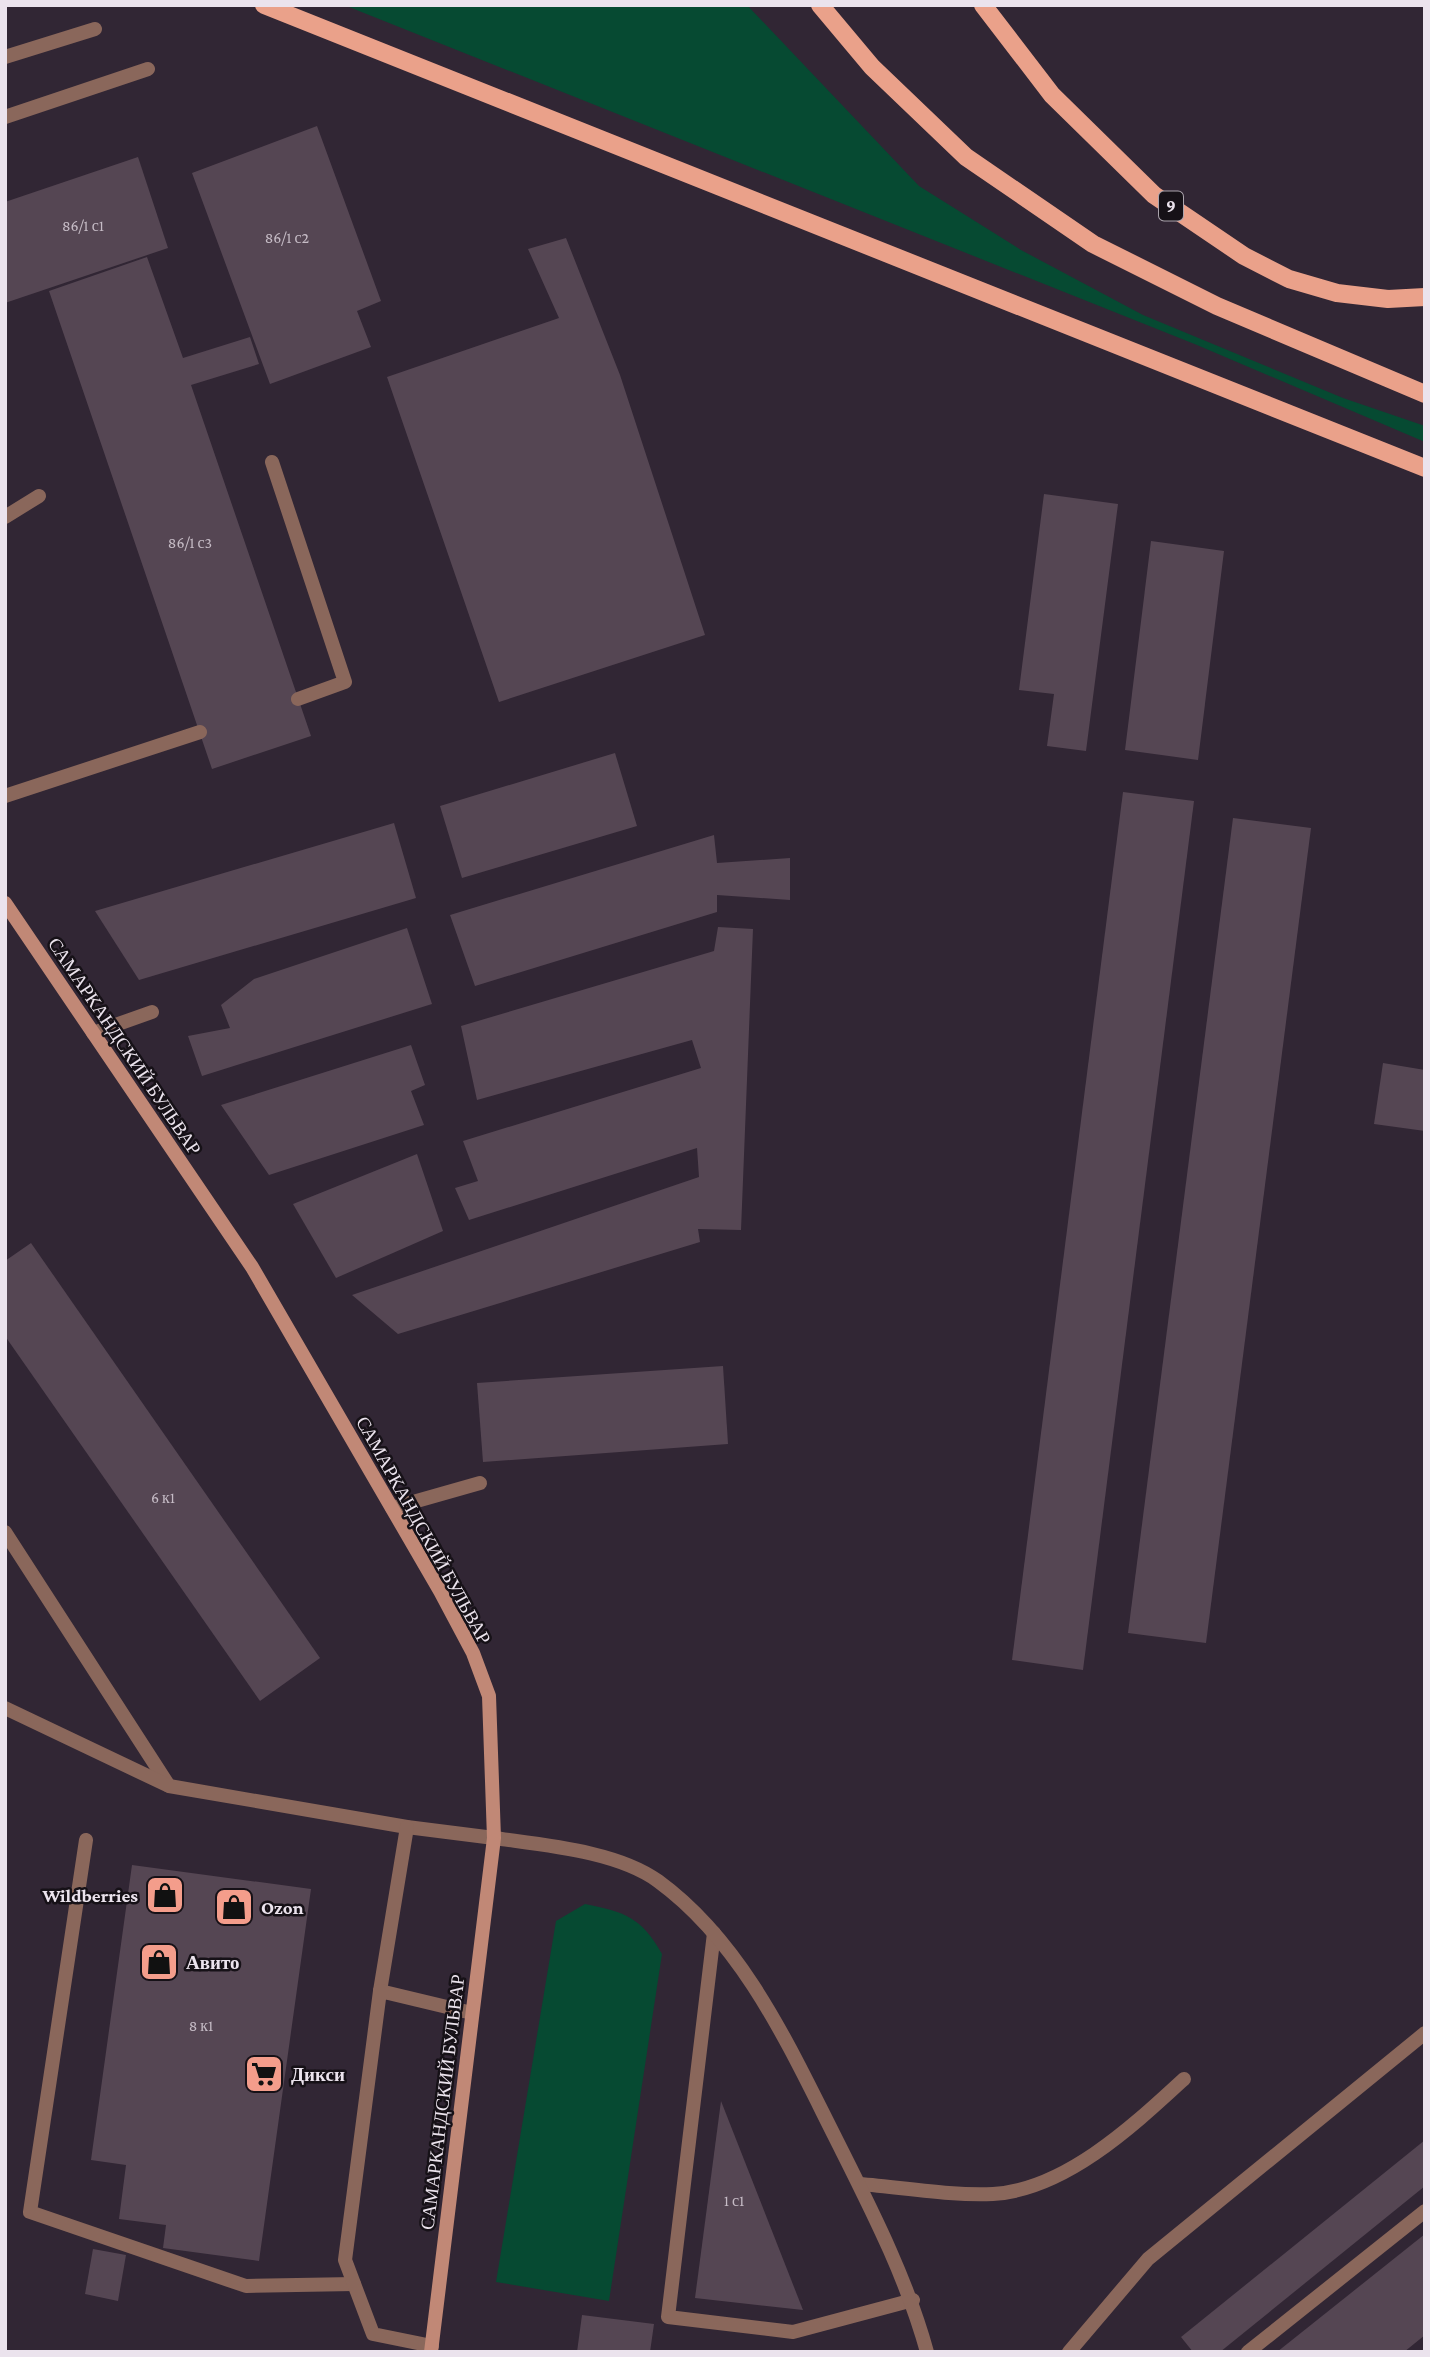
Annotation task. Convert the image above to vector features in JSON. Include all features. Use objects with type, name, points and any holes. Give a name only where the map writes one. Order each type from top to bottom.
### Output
[{"type":"main road","points":[[264,5],[1425,468]]},
{"type":"main road","points":[[820,5],[872,67],[966,157],[1093,244],[1217,306],[1425,394]]},
{"type":"main road","name":"9","points":[[983,5],[1052,94],[1154,195],[1244,256],[1289,279],[1338,293],[1388,299],[1425,297]]},
{"type":"street","points":[[5,57],[95,29]]},
{"type":"street","points":[[5,117],[148,69]]},
{"type":"street","points":[[272,462],[345,682],[298,699]]},
{"type":"street","points":[[5,517],[39,496]]},
{"type":"street","points":[[5,796],[200,732]]},
{"type":"street","name":"САМАРКАНДСКИЙ БУЛЬВАР","points":[[5,903],[252,1267],[473,1653],[489,1696],[494,1838],[432,2349]]},
{"type":"street","points":[[93,1033],[152,1012]]},
{"type":"street","points":[[392,1508],[480,1483]]},
{"type":"street","points":[[5,1532],[169,1786]]},
{"type":"street","points":[[5,1708],[169,1786],[407,1827],[573,1849],[657,1880],[714,1933],[761,1997],[859,2184],[913,2300],[927,2352]]},
{"type":"street","points":[[407,1827],[380,1991],[345,2260],[373,2334],[432,2349]]},
{"type":"street","points":[[86,1840],[30,2212],[246,2286],[354,2284]]},
{"type":"street","points":[[714,1933],[668,2317],[793,2332],[913,2300]]},
{"type":"street","points":[[380,1991],[472,2013]]},
{"type":"street","points":[[1069,2352],[1148,2259],[1425,2033]]},
{"type":"street","points":[[859,2184],[994,2194],[1045,2183],[1130,2128],[1184,2079]]},
{"type":"street","points":[[1248,2352],[1425,2211]]},
{"type":"green space","points":[[344,5],[747,5],[919,186],[1021,250],[1143,315],[1343,398],[1425,426],[1425,442],[1197,345]]},
{"type":"green space","points":[[585,1904],[631,1918],[647,1932],[662,1954],[609,2301],[496,2282],[556,1921]]},
{"type":"building","points":[[317,126],[381,301],[357,311],[371,347],[270,384],[192,173]]},
{"type":"building","points":[[138,157],[168,248],[5,303],[5,202]]},
{"type":"building","points":[[566,238],[620,375],[705,635],[499,702],[387,377],[559,318],[528,249]]},
{"type":"building","points":[[147,257],[183,358],[250,337],[259,364],[191,385],[311,736],[212,769],[49,291]]},
{"type":"building","points":[[1044,494],[1118,504],[1086,751],[1047,746],[1054,694],[1019,690]]},
{"type":"building","points":[[1151,541],[1224,551],[1198,760],[1125,750]]},
{"type":"building","points":[[615,753],[637,826],[462,878],[440,806]]},
{"type":"building","points":[[1123,792],[1194,801],[1083,1670],[1012,1660]]},
{"type":"building","points":[[1233,818],[1311,828],[1206,1643],[1128,1633]]},
{"type":"building","points":[[394,823],[416,898],[139,980],[95,911]]},
{"type":"building","points":[[714,835],[717,863],[790,858],[790,900],[717,895],[717,912],[475,986],[450,915]]},
{"type":"building","points":[[718,927],[753,929],[741,1230],[698,1229],[700,1242],[398,1334],[352,1295],[699,1177],[697,1148],[469,1220],[455,1188],[478,1181],[463,1141],[701,1068],[692,1040],[477,1100],[461,1026],[714,951]]},
{"type":"building","points":[[407,928],[432,1004],[202,1076],[188,1036],[230,1028],[221,1005],[254,979]]},
{"type":"building","points":[[411,1045],[425,1085],[411,1091],[424,1125],[269,1175],[221,1105]]},
{"type":"building","points":[[1383,1063],[1425,1070],[1425,1131],[1374,1124]]},
{"type":"building","points":[[417,1154],[443,1231],[336,1278],[293,1204]]},
{"type":"building","points":[[31,1243],[320,1658],[260,1701],[5,1336],[5,1261]]},
{"type":"building","points":[[723,1366],[728,1444],[483,1462],[477,1383]]},
{"type":"building","points":[[132,1865],[311,1889],[259,2261],[163,2248],[166,2225],[119,2219],[126,2165],[91,2160]]},
{"type":"building","points":[[721,2101],[803,2310],[695,2298]]},
{"type":"building","points":[[1425,2140],[1425,2186],[1220,2352],[1193,2352],[1181,2337]]},
{"type":"building","points":[[1425,2234],[1425,2335],[1404,2352],[1277,2352]]},
{"type":"building","points":[[93,2249],[126,2255],[118,2301],[85,2294]]},
{"type":"building","points":[[582,2315],[654,2324],[650,2352],[577,2352]]},
{"type":"place","name":"Wildberries","points":[[165,1895]]},
{"type":"place","name":"Ozon","points":[[234,1907]]},
{"type":"place","name":"Авито","points":[[159,1962]]},
{"type":"place","name":"Дикси","points":[[264,2074]]}]
